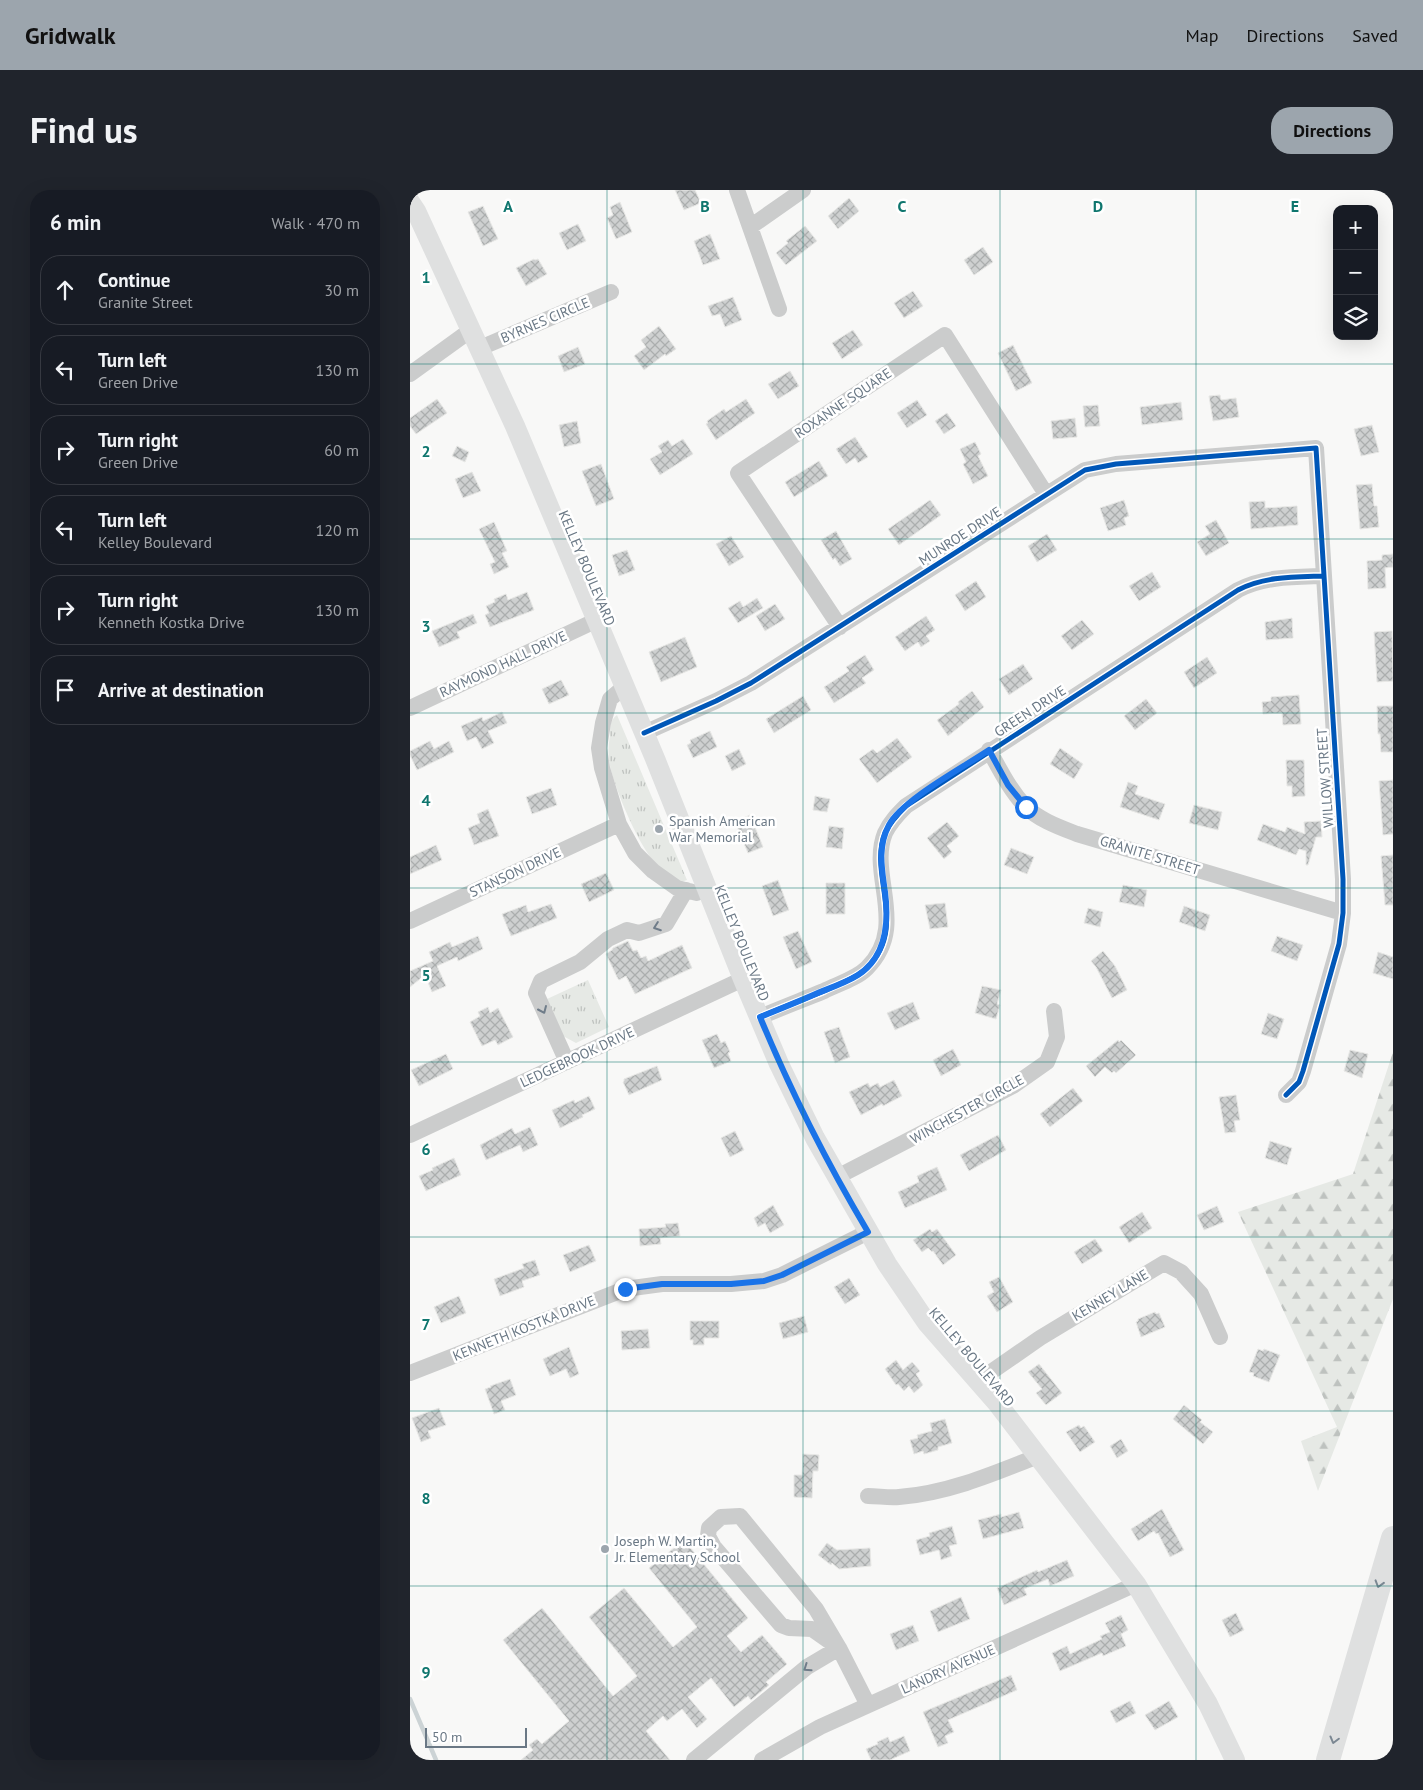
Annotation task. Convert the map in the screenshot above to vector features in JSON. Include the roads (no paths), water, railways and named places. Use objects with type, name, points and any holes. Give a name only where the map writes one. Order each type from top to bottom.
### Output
[{"type":"highway","points":[[1328,1760],[1393,1538]]},
{"type":"main road","name":"KELLEY BOULEVARD","points":[[412,209],[516,426],[644,733],[743,979],[779,1064],[815,1138],[868,1232],[926,1323],[997,1403],[1136,1584],[1208,1704],[1235,1760]]},
{"type":"street","points":[[736,190],[779,309]]},
{"type":"street","points":[[750,227],[803,190]]},
{"type":"street","name":"BYRNES CIRCLE","points":[[480,348],[611,292]]},
{"type":"street","points":[[410,374],[471,330]]},
{"type":"street","name":"ROXANNE SQUARE","points":[[840,627],[738,473],[945,335],[1046,494]]},
{"type":"street","name":"MUNROE DRIVE","points":[[644,733],[751,683],[1085,470],[1100,466],[1316,448]]},
{"type":"street","name":"WILLOW STREET","points":[[1286,1095],[1299,1082],[1303,1071],[1336,956],[1343,913],[1316,448]]},
{"type":"street","name":"GREEN DRIVE","points":[[760,1017],[850,980],[868,968],[882,947],[885,934],[886,896],[881,856],[884,834],[890,823],[915,799],[1249,584],[1271,578],[1324,576]]},
{"type":"street","name":"RAYMOND HALL DRIVE","points":[[410,708],[597,620]]},
{"type":"street","points":[[624,687],[610,699],[603,723],[600,748],[602,768],[619,824],[635,853],[653,871],[677,888],[696,893],[709,892]]},
{"type":"street","name":"GRANITE STREET","points":[[989,750],[1008,785],[1026,807],[1050,823],[1077,834],[1343,913]]},
{"type":"street","name":"STANSON DRIVE","points":[[410,921],[619,824]]},
{"type":"street","points":[[567,1062],[536,993],[541,981],[580,962],[608,939],[627,930],[640,933],[666,924],[686,890]]},
{"type":"street","name":"LEDGEBROOK DRIVE","points":[[410,1135],[743,979]]},
{"type":"street","name":"WINCHESTER CIRCLE","points":[[837,1177],[1013,1086],[1047,1062],[1057,1037],[1054,1011]]},
{"type":"street","name":"KENNETH KOSTKA DRIVE","points":[[410,1373],[625,1289],[662,1284],[731,1284],[764,1281],[782,1275],[868,1232]]},
{"type":"street","name":"KENNEY LANE","points":[[978,1382],[1040,1338],[1164,1264],[1181,1272],[1201,1294],[1220,1337]]},
{"type":"street","points":[[868,1496],[897,1497],[931,1493],[968,1484],[1038,1456]]},
{"type":"street","points":[[839,1648],[812,1629],[789,1628],[780,1625],[714,1547],[708,1536],[709,1528],[721,1517],[740,1516],[816,1609],[839,1648],[868,1705]]},
{"type":"street","name":"LANDRY AVENUE","points":[[762,1760],[820,1727],[1136,1584]]},
{"type":"street","points":[[694,1760],[807,1667],[839,1648]]},
{"type":"waterway","points":[[410,1699],[436,1760]]},
{"type":"place","name":"Spanish American War Memorial","points":[[659,829]]},
{"type":"place","name":"Joseph W. Martin, Jr. Elementary School","points":[[605,1549]]}]
